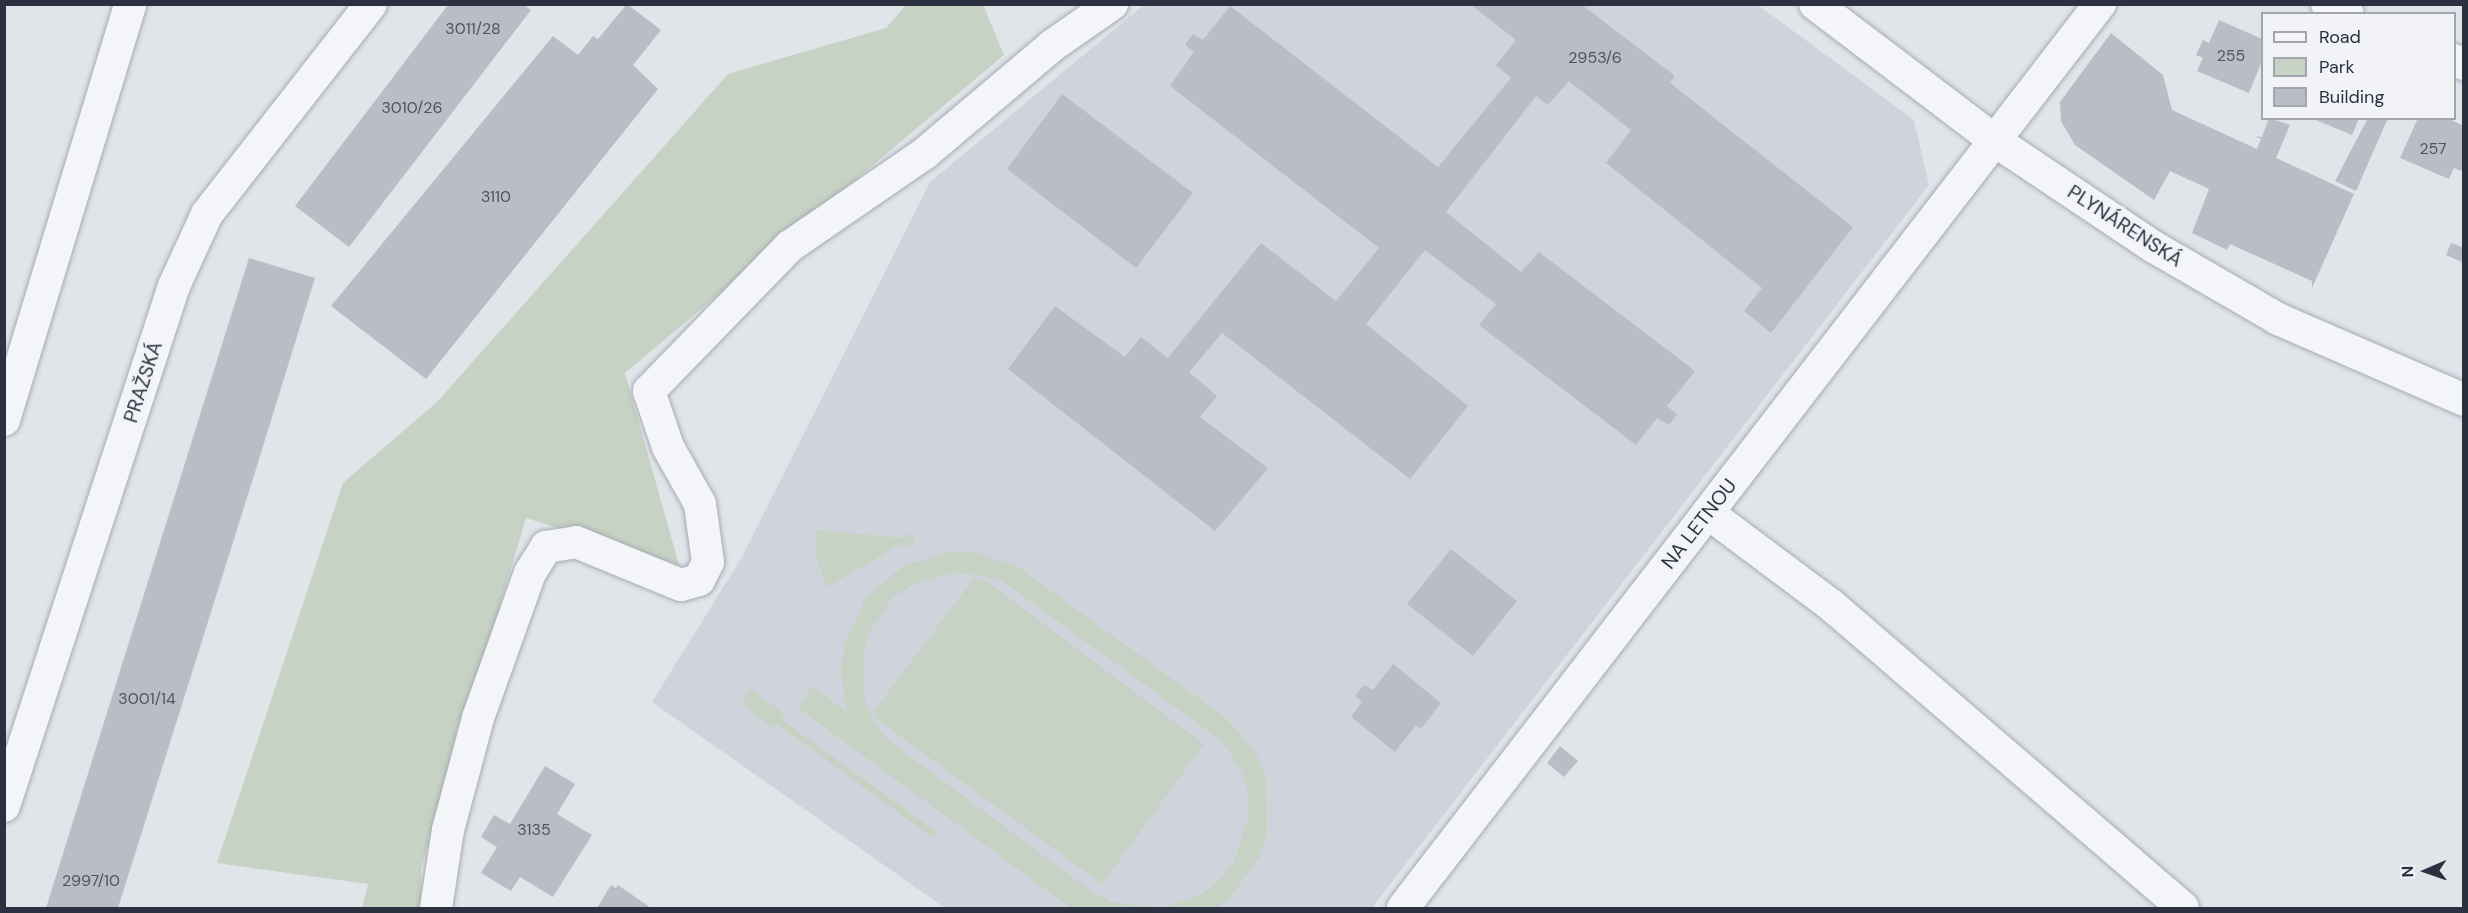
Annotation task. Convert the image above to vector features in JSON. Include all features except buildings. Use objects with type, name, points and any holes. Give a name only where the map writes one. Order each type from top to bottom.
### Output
[{"type":"street","points":[[4,420],[130,4]]},
{"type":"street","name":"PRAŽSKÁ","points":[[4,806],[174,286],[207,214],[371,4]]},
{"type":"street","points":[[443,903],[448,830],[478,718],[530,573],[546,547],[576,542],[681,585],[699,580],[708,562],[700,504],[668,447],[649,391],[790,246],[924,154],[1053,45],[1112,4]]},
{"type":"street","name":"PLYNÁRENSKÁ","points":[[1815,4],[1994,140],[2154,247],[2278,319],[2463,400]]},
{"type":"street","name":"NA LETNOU","points":[[1403,909],[2100,4]]},
{"type":"street","points":[[2327,4],[2344,12]]},
{"type":"street","points":[[1708,513],[1831,605],[2183,909]]},
{"type":"shaded area","points":[[1144,5],[1758,5],[1914,120],[1929,185],[1372,908],[945,908],[652,702],[742,557],[930,182]]},
{"type":"green space","points":[[906,5],[983,5],[1004,55],[625,373],[679,565],[526,518],[421,869],[421,908],[362,908],[368,884],[217,863],[343,483],[437,402],[728,74],[886,28]]},
{"type":"green space","points":[[815,530],[903,538],[909,533],[916,541],[910,547],[903,543],[827,587],[817,559]]},
{"type":"green space","points":[[951,552],[975,552],[1018,567],[1222,715],[1240,733],[1256,754],[1266,779],[1267,832],[1259,858],[1228,900],[1216,908],[1162,908],[1071,908],[798,708],[812,686],[846,711],[841,668],[845,643],[865,599],[903,566]],"holes":[[[956,572],[1001,580],[1215,736],[1230,752],[1243,773],[1248,794],[1248,818],[1234,862],[1219,880],[1202,894],[1162,908],[1111,902],[1090,890],[888,740],[875,724],[865,701],[863,653],[869,633],[893,597],[914,584]]]},
{"type":"green space","points":[[974,578],[985,580],[1204,744],[1102,884],[881,722],[874,711]]},
{"type":"green space","points":[[751,689],[785,714],[781,719],[938,833],[934,839],[777,724],[774,729],[741,704]]}]
